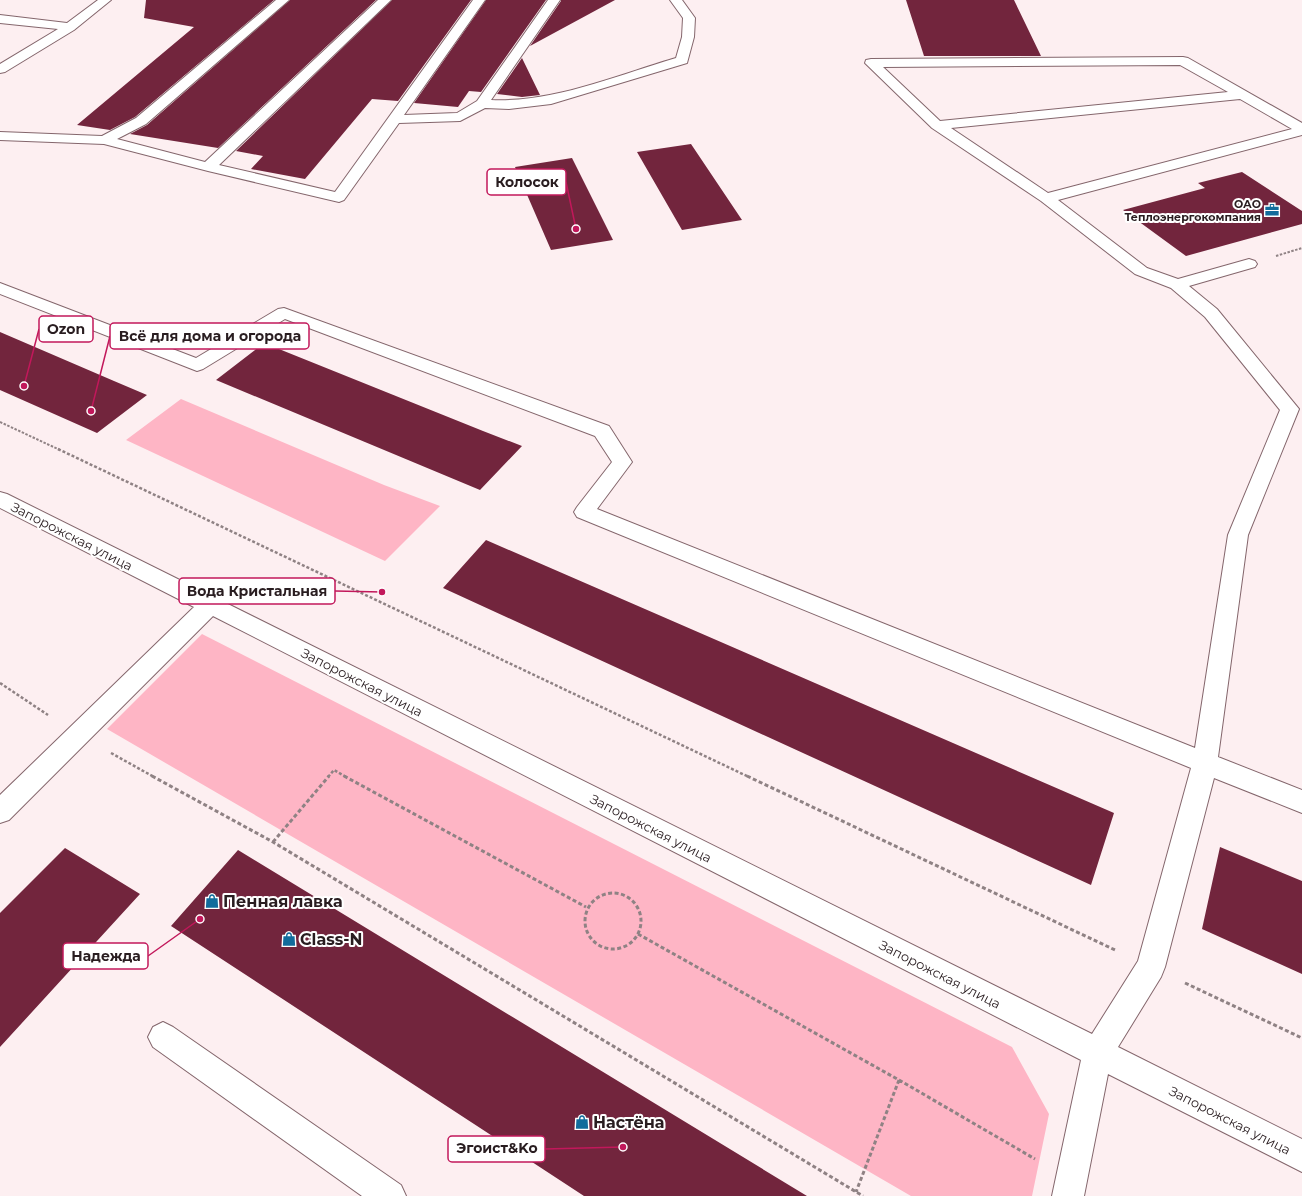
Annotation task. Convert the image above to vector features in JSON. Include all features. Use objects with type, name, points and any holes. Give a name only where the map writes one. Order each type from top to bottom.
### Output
[{"type":"street","points":[[0,69],[70,27],[105,0]]},
{"type":"street","points":[[104,140],[141,121],[284,0]]},
{"type":"street","points":[[208,167],[385,0]]},
{"type":"street","points":[[0,136],[104,140],[208,167],[339,197],[479,0]]},
{"type":"street","points":[[394,119],[460,117],[482,104],[554,0]]},
{"type":"street","points":[[482,104],[509,105],[551,100],[682,60],[688,37],[689,18],[676,0]]},
{"type":"street","points":[[0,19],[70,27]]},
{"type":"street","points":[[1069,1188],[1097,1053],[1151,967],[1205,763],[1238,534],[1296,408],[1210,313],[1177,284],[1141,271],[1046,198],[937,125],[871,63],[1183,62],[1302,130]]},
{"type":"street","points":[[937,125],[1241,95]]},
{"type":"street","points":[[1046,198],[1302,130]]},
{"type":"street","points":[[1177,284],[1249,264]]},
{"type":"street","points":[[0,288],[197,365],[284,313],[602,431],[622,462],[584,512],[1302,802]]},
{"type":"street","name":"Запорожская улица","points":[[3,504],[210,605],[1302,1156]]},
{"type":"street","points":[[0,812],[210,605]]},
{"type":"street","points":[[163,1037],[390,1196]]},
{"type":"path","points":[[0,422],[1302,1038]]},
{"type":"path","points":[[0,683],[78,735],[273,842],[863,1196]]},
{"type":"path","points":[[273,842],[334,770],[586,907]]},
{"type":"path","points":[[616,892],[626,895],[635,902],[641,912],[642,924],[638,934],[629,944],[617,949],[603,948],[592,942],[584,932],[582,919],[586,907],[594,898],[604,893],[616,892]]},
{"type":"path","points":[[638,934],[899,1080],[1069,1188]]},
{"type":"path","points":[[856,1192],[899,1080]]},
{"type":"shaded area","points":[[181,399],[384,485],[440,506],[385,561],[126,440]]},
{"type":"shaded area","points":[[202,634],[1012,1047],[1049,1114],[1032,1196],[911,1196],[107,729]]},
{"type":"building","points":[[146,0],[274,0],[135,117],[110,130],[77,125],[194,27],[144,18]]},
{"type":"building","points":[[290,0],[376,0],[218,148],[130,134],[147,125]]},
{"type":"building","points":[[392,0],[471,0],[398,101],[372,99],[305,179],[251,169],[263,156],[236,151]]},
{"type":"building","points":[[486,0],[546,0],[481,92],[469,91],[458,107],[414,103]]},
{"type":"building","points":[[615,0],[530,46],[561,1]]},
{"type":"building","points":[[906,0],[1014,0],[1041,56],[924,56]]},
{"type":"building","points":[[522,58],[540,95],[522,97],[497,94]]},
{"type":"building","points":[[691,144],[742,220],[682,230],[637,152]]},
{"type":"building","points":[[572,158],[613,240],[551,250],[515,167]]},
{"type":"building","points":[[1242,172],[1302,211],[1302,224],[1186,256],[1123,210],[1205,188],[1198,183]]},
{"type":"building","points":[[0,332],[147,395],[97,433],[0,390]]},
{"type":"building","points":[[264,343],[522,446],[480,490],[216,380]]},
{"type":"building","points":[[486,540],[1114,813],[1091,885],[443,588]]},
{"type":"building","points":[[1220,847],[1302,881],[1302,974],[1202,929]]},
{"type":"building","points":[[65,848],[140,894],[0,1047],[0,913]]},
{"type":"building","points":[[238,850],[807,1196],[584,1196],[171,926]]},
{"type":"place","name":"ОАО Теплоэнергокомпания","points":[[1272,210]]},
{"type":"place","name":"Колосок","points":[[576,229]]},
{"type":"place","name":"Ozon","points":[[24,386]]},
{"type":"place","name":"Всё для дома и огорода","points":[[91,411]]},
{"type":"place","name":"Вода Кристальная","points":[[382,592]]},
{"type":"place","name":"Пенная лавка","points":[[212,901]]},
{"type":"place","name":"Надежда","points":[[200,919]]},
{"type":"place","name":"Class-N","points":[[289,939]]},
{"type":"place","name":"Настёна","points":[[582,1122]]},
{"type":"place","name":"Эгоист&Kо","points":[[623,1147]]}]
